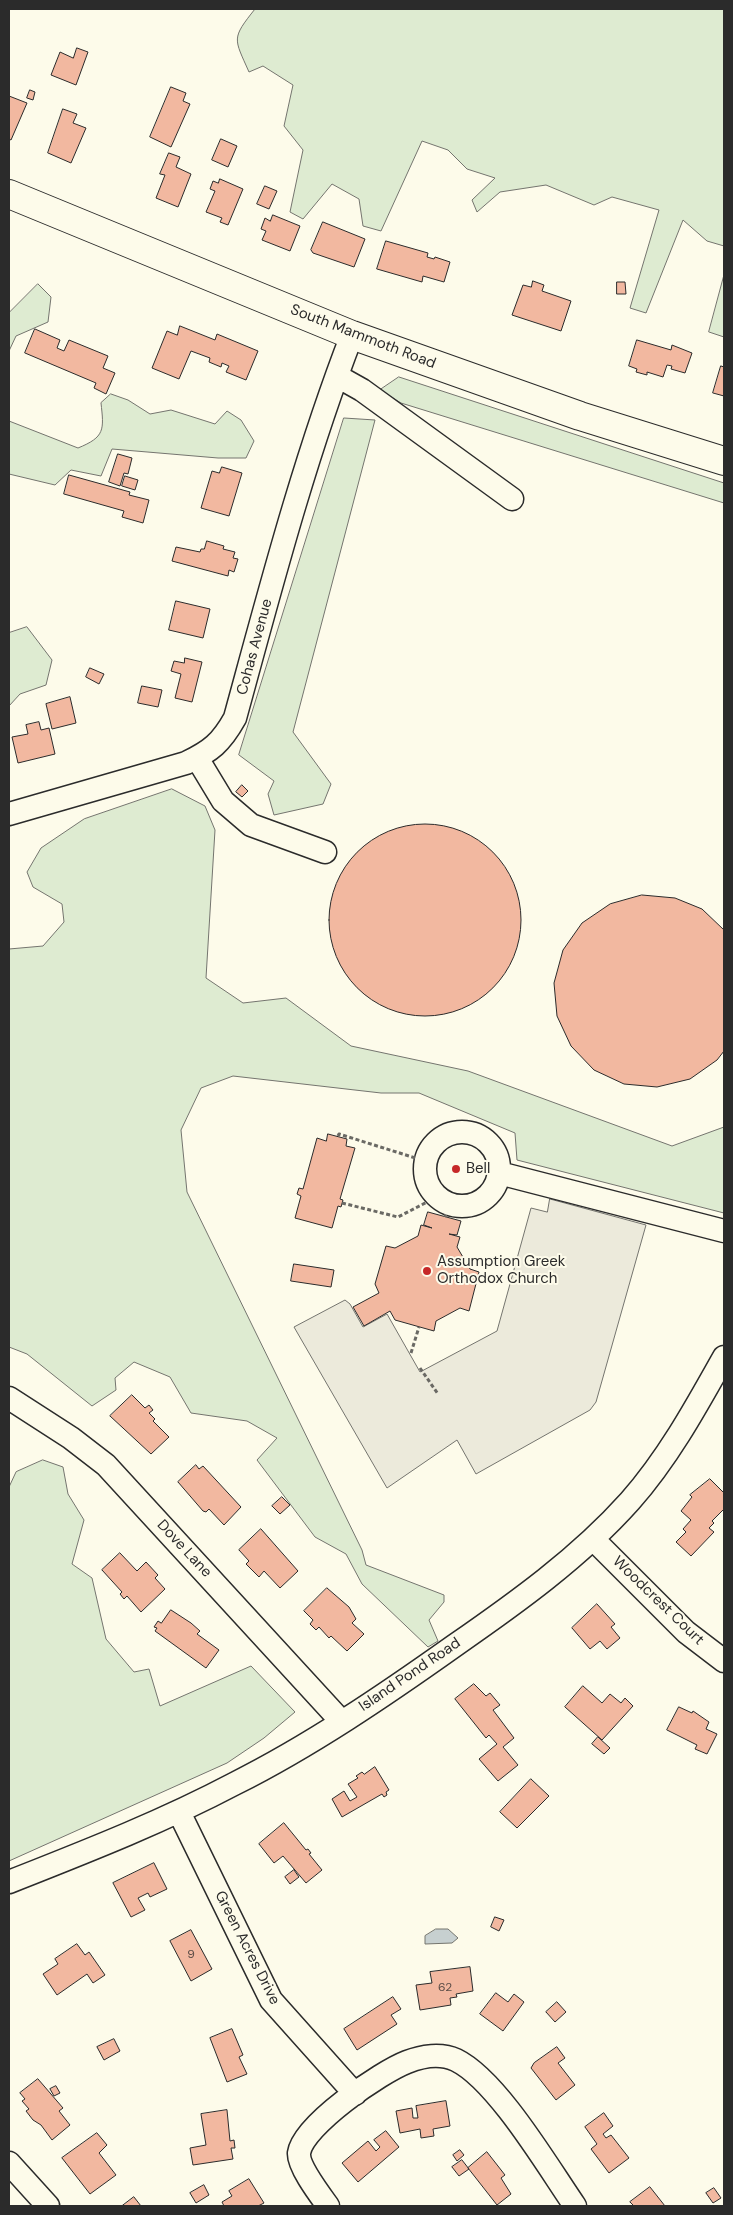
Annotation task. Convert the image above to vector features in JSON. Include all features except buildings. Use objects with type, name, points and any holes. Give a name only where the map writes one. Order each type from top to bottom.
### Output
[{"type":"main road","name":"South Mammoth Road","points":[[9,194],[352,335],[580,416],[724,462]]},
{"type":"street","name":"Cohas Avenue","points":[[9,814],[164,770],[206,754],[224,738],[235,718],[283,542],[336,376],[352,335]]},
{"type":"street","points":[[336,376],[362,390],[512,499]]},
{"type":"street","points":[[197,758],[224,801],[251,825],[325,852]]},
{"type":"street","points":[[464,1131],[476,1134],[494,1149],[498,1160],[499,1172],[496,1185],[488,1196],[478,1203],[465,1206],[437,1206],[426,1180],[425,1160],[432,1146],[441,1138],[452,1132],[464,1131]]},
{"type":"street","points":[[499,1172],[724,1232]]},
{"type":"street","name":"Island Pond Road","points":[[9,1882],[179,1812],[236,1783],[341,1721],[475,1632],[527,1593],[593,1539],[630,1501],[661,1463],[724,1357]]},
{"type":"street","name":"Dove Lane","points":[[9,1398],[71,1438],[106,1465],[341,1721]]},
{"type":"street","name":"Woodcrest Court","points":[[593,1539],[686,1632],[724,1662]]},
{"type":"street","name":"Green Acres Drive","points":[[179,1812],[271,2000],[355,2094]]},
{"type":"street","points":[[328,2206],[301,2165],[299,2156],[305,2138],[325,2117],[355,2094],[407,2062],[421,2058],[442,2056],[454,2060],[483,2079],[575,2206]]},
{"type":"street","points":[[9,2163],[48,2206]]},
{"type":"path","points":[[338,1136],[339,1134],[425,1160]]},
{"type":"path","points":[[342,1203],[398,1216],[437,1206]]},
{"type":"path","points":[[411,1353],[419,1327]]},
{"type":"path","points":[[420,1368],[438,1394]]},
{"type":"green space","points":[[255,9],[724,9],[724,246],[707,241],[683,220],[646,313],[630,308],[659,210],[612,197],[594,205],[546,185],[500,192],[477,212],[472,200],[495,178],[467,169],[448,150],[422,141],[381,231],[363,226],[359,199],[332,184],[303,219],[290,212],[303,150],[284,126],[293,85],[263,66],[249,72],[238,45],[239,33]]},
{"type":"green space","points":[[724,275],[724,337],[709,332]]},
{"type":"green space","points":[[38,284],[51,297],[48,322],[16,336],[9,351],[9,313]]},
{"type":"green space","points":[[399,377],[724,483],[724,503],[401,403],[380,390]]},
{"type":"green space","points":[[111,394],[128,400],[150,414],[171,410],[215,424],[227,411],[241,420],[254,441],[246,458],[218,458],[112,449],[101,476],[71,470],[55,485],[9,474],[9,421],[78,448],[93,440],[101,432],[101,403]]},
{"type":"green space","points":[[344,418],[375,420],[293,732],[331,784],[323,804],[274,815],[268,794],[274,781],[239,755]]},
{"type":"green space","points":[[27,627],[52,660],[46,685],[20,694],[9,706],[9,633]]},
{"type":"green space","points":[[172,789],[205,806],[215,830],[206,978],[243,1003],[286,998],[351,1046],[468,1071],[672,1146],[724,1127],[724,1213],[517,1160],[515,1133],[419,1093],[381,1093],[233,1076],[201,1088],[181,1130],[187,1192],[362,1550],[366,1565],[444,1595],[444,1602],[429,1620],[438,1641],[428,1647],[362,1584],[346,1554],[315,1537],[257,1460],[277,1438],[247,1421],[191,1413],[170,1377],[134,1362],[115,1378],[116,1390],[92,1406],[27,1354],[9,1347],[9,949],[43,946],[64,922],[62,904],[33,887],[27,872],[41,848],[84,819]]},
{"type":"green space","points":[[43,1460],[63,1467],[68,1494],[84,1520],[72,1564],[92,1578],[106,1639],[134,1672],[149,1669],[160,1706],[251,1666],[295,1712],[264,1738],[227,1763],[9,1861],[9,1487],[16,1472]]},
{"type":"shaded area","points":[[550,1199],[646,1225],[596,1402],[590,1410],[476,1474],[457,1440],[387,1488],[294,1327],[345,1300],[350,1304],[363,1327],[387,1314],[420,1372],[497,1331],[531,1208],[547,1212]]},
{"type":"shaded area","points":[[436,1929],[448,1929],[458,1938],[452,1943],[425,1944],[425,1936]]},
{"type":"place","name":"Bell","points":[[456,1169]]},
{"type":"place","name":"Assumption Greek Orthodox Church","points":[[427,1271]]}]
